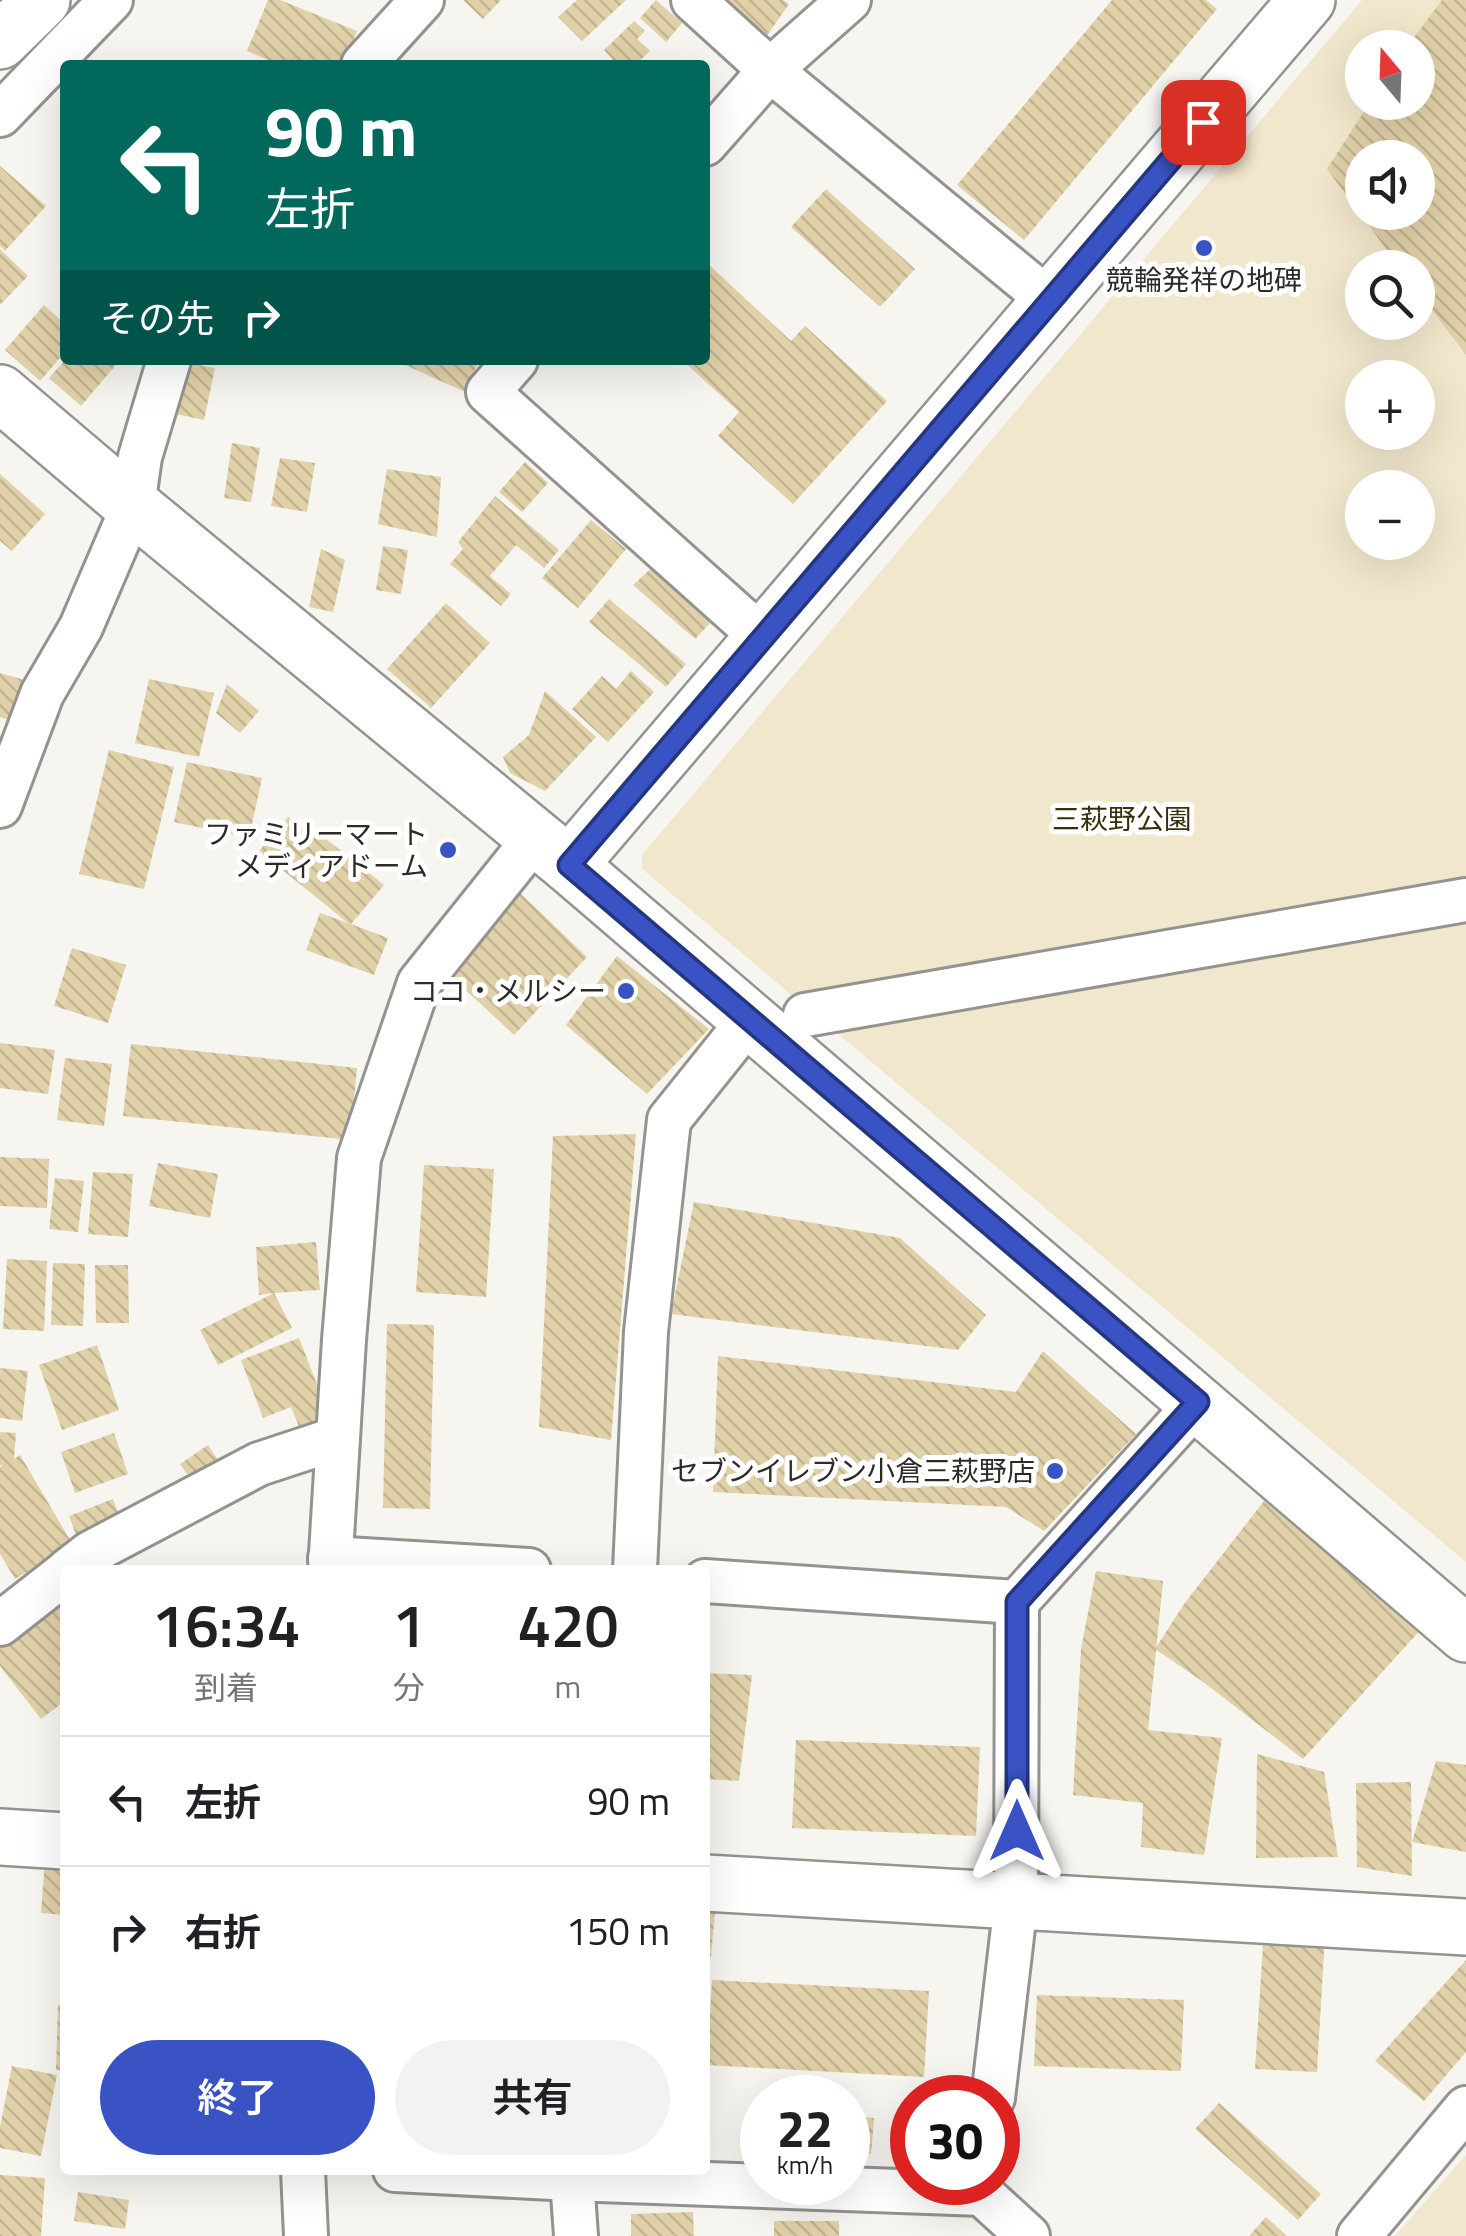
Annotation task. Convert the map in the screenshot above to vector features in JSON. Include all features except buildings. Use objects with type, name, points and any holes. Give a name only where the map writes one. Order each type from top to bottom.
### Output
[{"type":"main road","points":[[0,41],[42,0]]},
{"type":"main road","points":[[552,852],[763,638],[1299,3]]},
{"type":"main road","points":[[0,393],[552,852],[1466,1634]]},
{"type":"main road","points":[[0,1837],[60,1841]]},
{"type":"main road","points":[[710,1883],[1466,1927]]},
{"type":"street","points":[[0,115],[111,0]]},
{"type":"street","points":[[368,60],[422,0]]},
{"type":"street","points":[[693,0],[770,70],[1050,301]]},
{"type":"street","points":[[710,138],[770,70],[849,0]]},
{"type":"street","points":[[0,806],[42,694],[81,627],[133,506],[140,457],[168,365]]},
{"type":"street","points":[[512,365],[488,392],[763,638]]},
{"type":"street","points":[[363,1565],[330,1564],[360,1158],[419,984],[552,852]]},
{"type":"street","points":[[805,1015],[1466,900]]},
{"type":"street","points":[[635,1565],[646,1332],[669,1120],[750,1020]]},
{"type":"street","points":[[996,2075],[1016,1902],[1017,1602],[1198,1402]]},
{"type":"street","points":[[75,1565],[90,1553],[259,1464],[338,1438]]},
{"type":"street","points":[[0,1624],[60,1577]]},
{"type":"street","points":[[710,1581],[1017,1602]]},
{"type":"street","points":[[1359,2236],[1466,2108]]},
{"type":"street","points":[[303,2175],[306,2236]]},
{"type":"street","points":[[484,2175],[890,2186]]},
{"type":"street","points":[[572,2180],[576,2236]]},
{"type":"street","points":[[998,2205],[1028,2236]]},
{"type":"green space","name":"三萩野公園","points":[[1362,0],[1466,0],[1466,1562],[642,869],[642,855]]},
{"type":"green space","points":[[1466,2155],[1466,2236],[1395,2236]]},
{"type":"place","name":"競輪発祥の地碑","points":[[1204,248]]},
{"type":"place","name":"ファミリーマート メディアドーム","points":[[448,850]]},
{"type":"place","name":"ココ・メルシー","points":[[626,991]]},
{"type":"place","name":"セブンイレブン小倉三萩野店","points":[[1055,1471]]},
{"type":"route","points":[[1017,1831],[1017,1602],[1198,1402],[569,865],[1203,122]]}]
